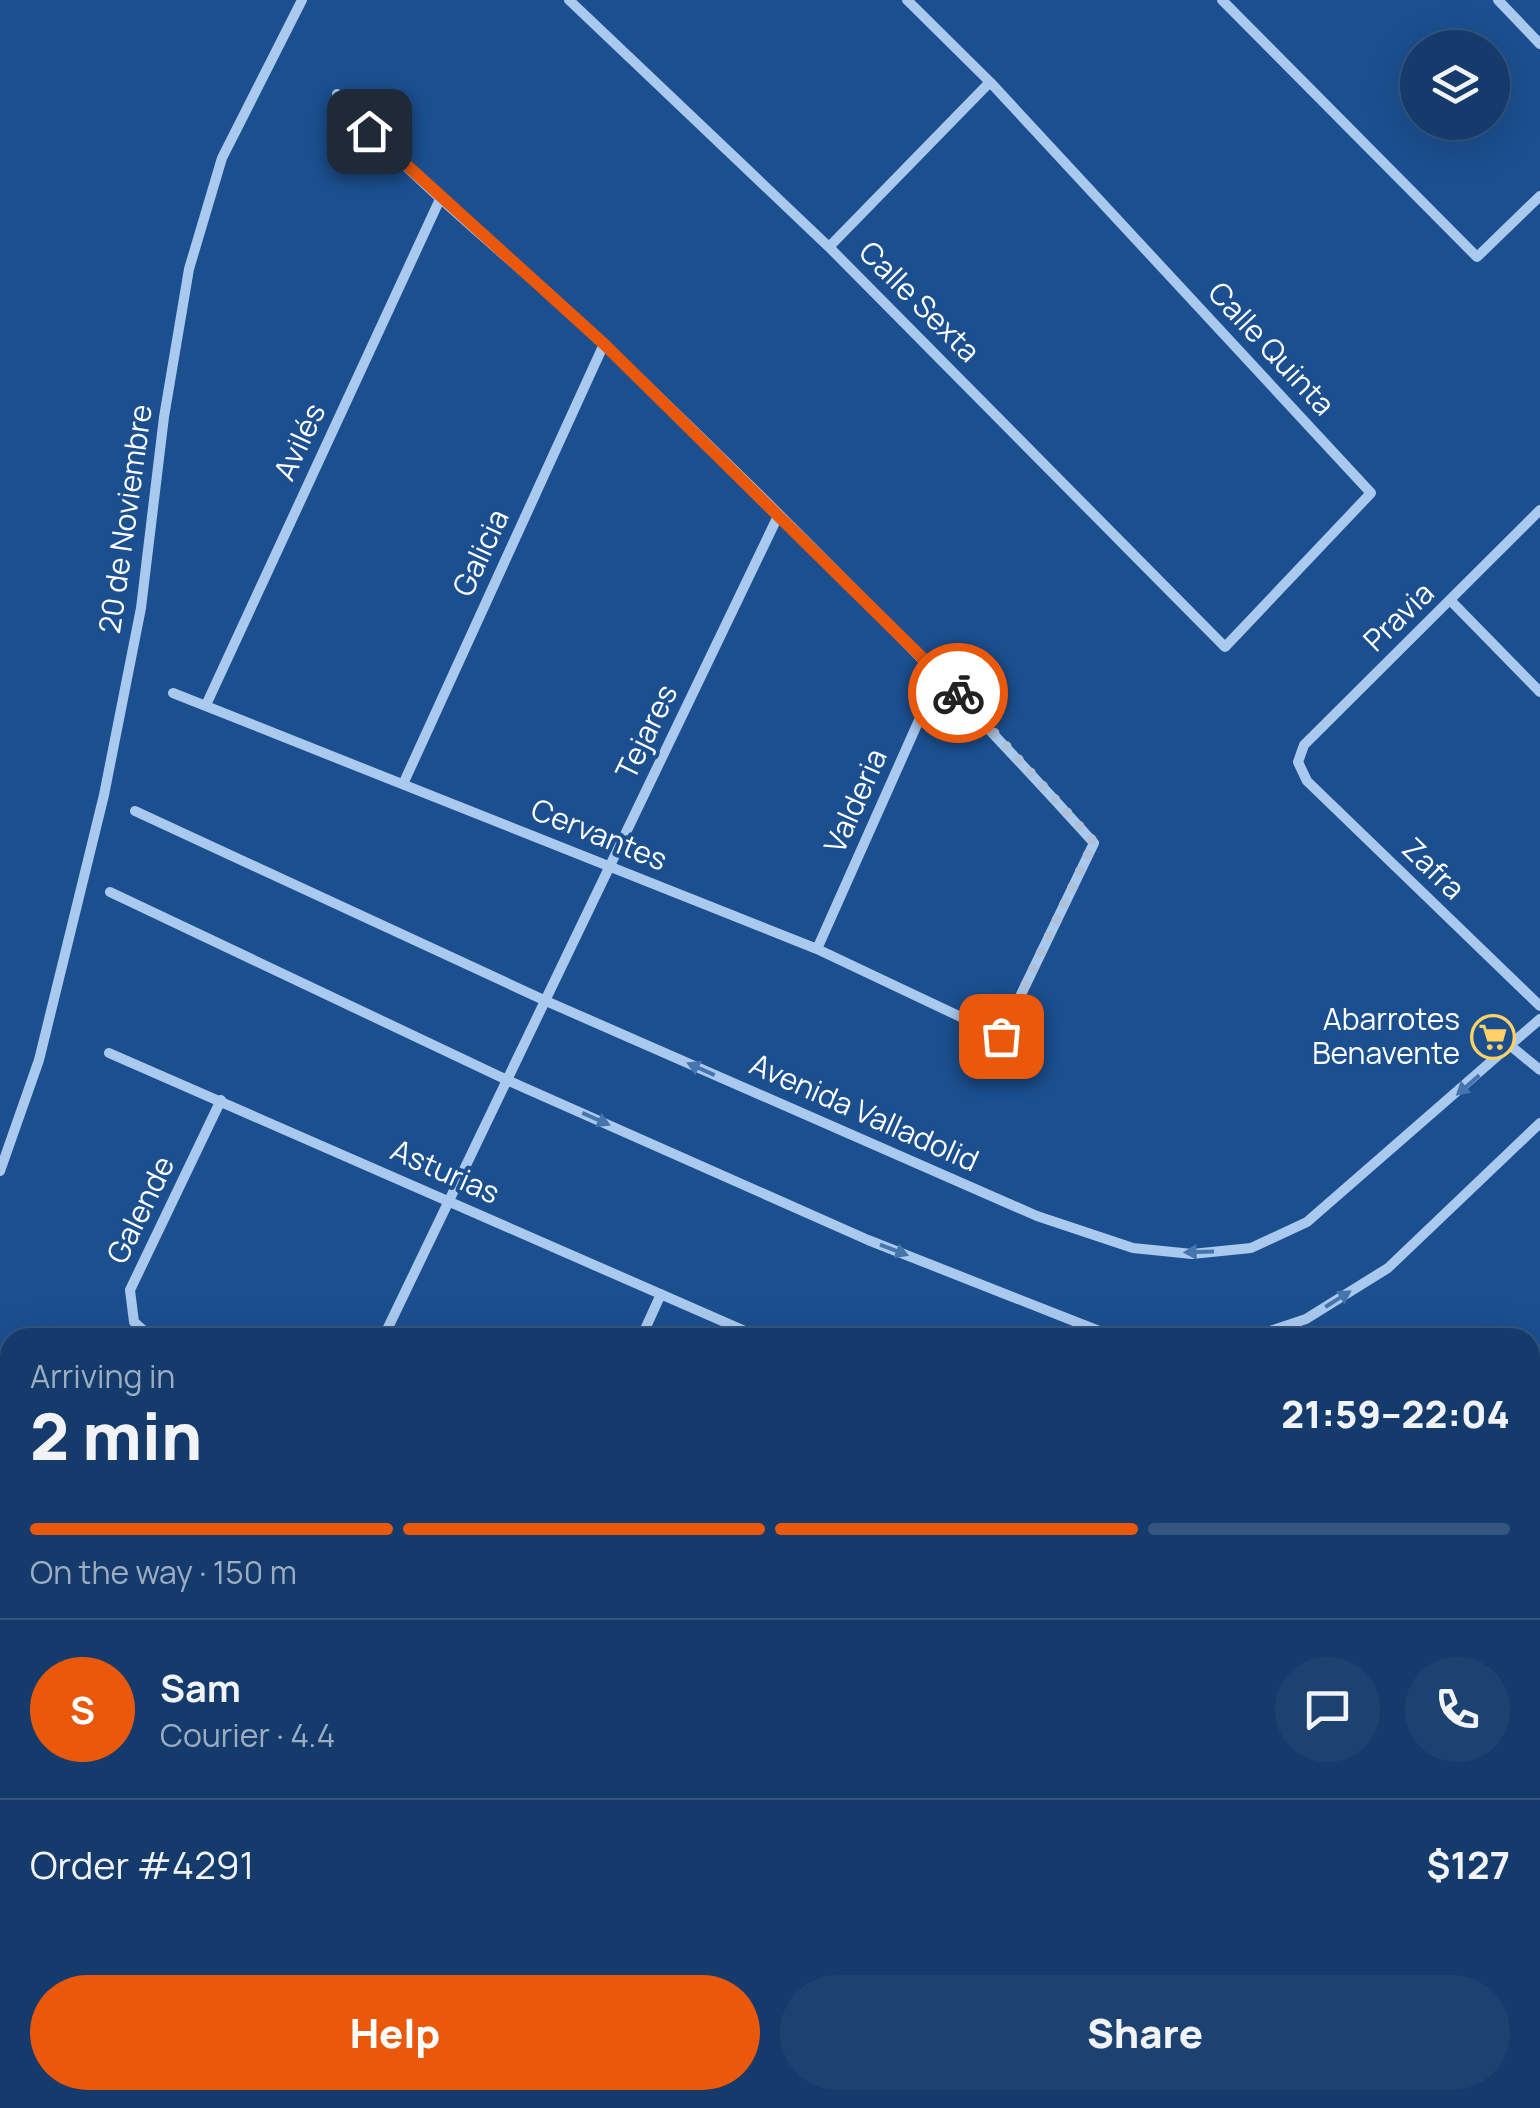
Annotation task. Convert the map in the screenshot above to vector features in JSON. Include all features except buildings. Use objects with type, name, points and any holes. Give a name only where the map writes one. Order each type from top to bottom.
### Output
[{"type":"street","name":"20 de Noviembre","points":[[0,1171],[38,1060],[104,795],[141,608],[164,417],[189,270],[222,158],[302,0]]},
{"type":"street","name":"Calle Sexta","points":[[570,0],[829,246],[1224,647]]},
{"type":"street","name":"Calle Quinta","points":[[906,0],[990,82],[1371,493],[1224,647]]},
{"type":"street","points":[[1222,0],[1476,258],[1540,196]]},
{"type":"street","points":[[1498,0],[1540,44]]},
{"type":"street","points":[[829,246],[990,82]]},
{"type":"street","points":[[337,94],[440,200],[604,344],[940,673]]},
{"type":"street","name":"Avilés","points":[[206,705],[440,200]]},
{"type":"street","name":"Galicia","points":[[404,782],[604,344]]},
{"type":"street","name":"Pravia","points":[[1298,762],[1304,745],[1452,602],[1540,510]]},
{"type":"street","name":"Tejares","points":[[387,1328],[780,514]]},
{"type":"street","points":[[1452,602],[1540,692]]},
{"type":"street","name":"Cervantes","points":[[172,693],[818,948],[1001,1036],[1094,842],[940,673]]},
{"type":"street","name":"Valderia","points":[[818,948],[940,673]]},
{"type":"street","name":"Zafra","points":[[1298,762],[1307,781],[1540,1006]]},
{"type":"street","name":"Avenida Valladolid","points":[[134,811],[546,1000],[1036,1216],[1133,1248],[1192,1254],[1251,1248],[1307,1222],[1540,1020]]},
{"type":"street","points":[[110,892],[507,1080],[868,1240],[1092,1328]]},
{"type":"street","points":[[1512,1046],[1540,1070]]},
{"type":"street","name":"Asturias","points":[[109,1053],[738,1328]]},
{"type":"street","name":"Galende","points":[[141,1328],[134,1322],[130,1290],[221,1100]]},
{"type":"street","points":[[1279,1328],[1306,1319],[1388,1268],[1540,1123]]},
{"type":"street","points":[[646,1328],[661,1294]]},
{"type":"way so far","points":[[958,693],[1094,842],[1001,1036]]},
{"type":"place","name":"Abarrotes Benavente","points":[[1493,1037]]},
{"type":"route","points":[[369,131],[440,200],[604,344],[958,693]]}]
